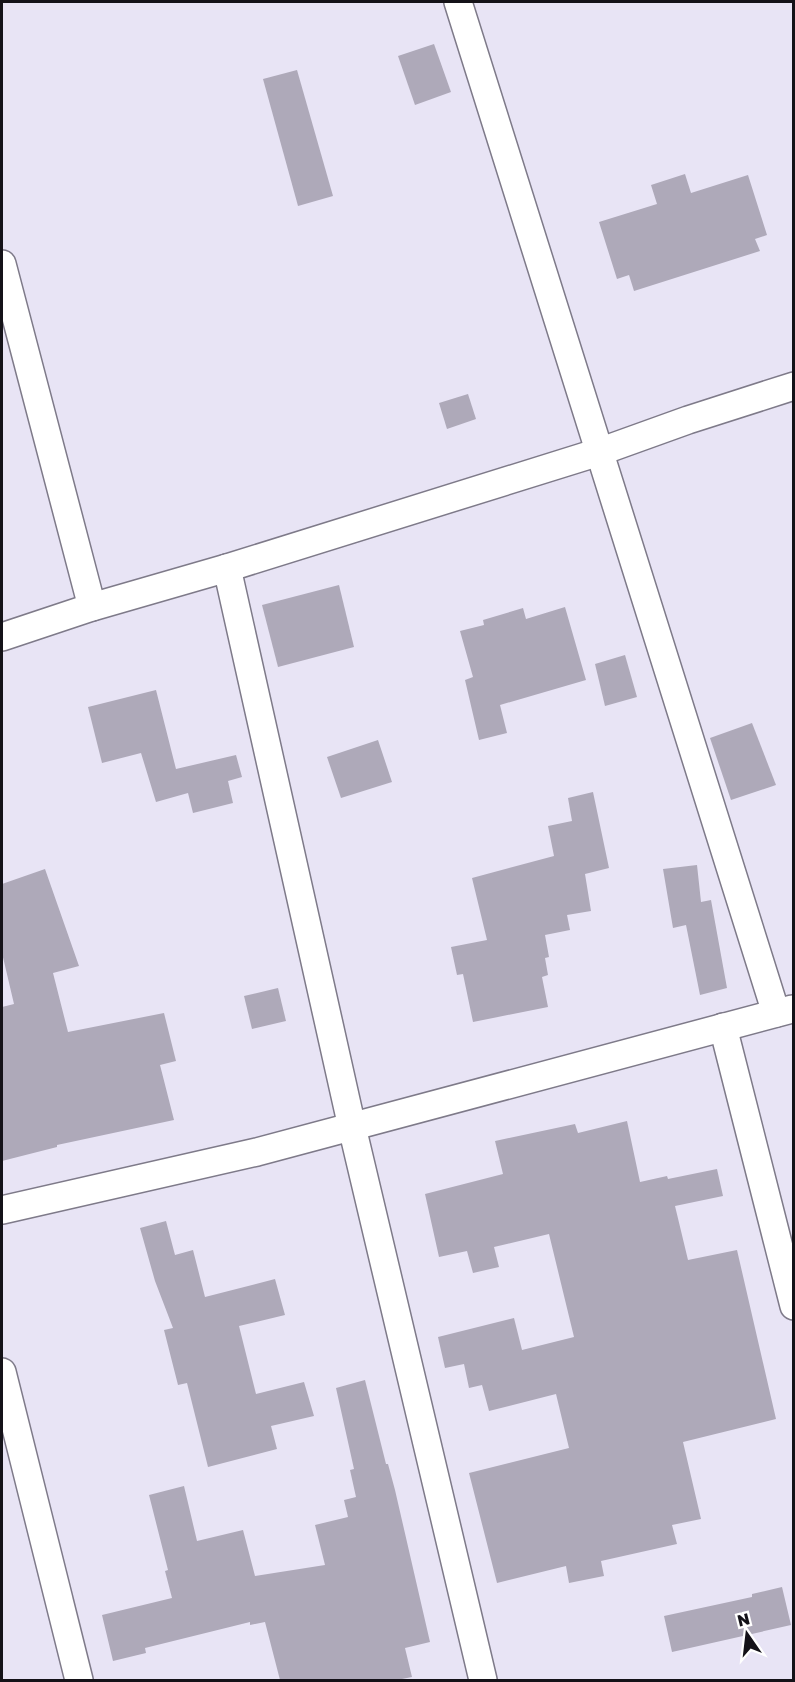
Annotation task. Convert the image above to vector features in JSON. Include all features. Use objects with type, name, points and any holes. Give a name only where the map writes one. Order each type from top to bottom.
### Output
[{"type":"street","points":[[2,1210],[257,1152],[785,1011],[599,452],[458,2]]},
{"type":"street","points":[[2,264],[92,607]]},
{"type":"street","points":[[2,637],[92,607],[227,568],[599,452],[794,386]]},
{"type":"street","points":[[227,568],[352,1127],[483,1680]]},
{"type":"street","points":[[723,1027],[794,1306]]},
{"type":"street","points":[[2,1372],[79,1680]]},
{"type":"building","points":[[434,44],[451,92],[415,105],[398,56]]},
{"type":"building","points":[[297,70],[333,196],[298,206],[263,79]]},
{"type":"building","points":[[685,174],[691,193],[748,175],[767,235],[755,239],[760,251],[634,291],[629,275],[617,279],[599,222],[657,204],[651,185]]},
{"type":"building","points":[[468,394],[476,419],[447,429],[439,403]]},
{"type":"building","points":[[339,585],[354,647],[278,667],[262,605]]},
{"type":"building","points":[[565,607],[586,680],[500,705],[507,733],[479,740],[465,680],[473,677],[460,631],[484,625],[483,620],[523,608],[526,619]]},
{"type":"building","points":[[625,655],[637,697],[605,706],[595,664]]},
{"type":"building","points":[[156,690],[176,769],[236,755],[242,777],[228,781],[233,803],[193,813],[188,793],[156,802],[141,753],[102,763],[88,707]]},
{"type":"building","points":[[752,723],[776,785],[731,800],[710,738]]},
{"type":"building","points":[[378,740],[392,782],[341,798],[327,757]]},
{"type":"building","points":[[593,792],[609,868],[585,874],[591,911],[567,915],[570,930],[545,935],[549,957],[545,958],[548,975],[542,977],[548,1007],[473,1022],[463,974],[457,975],[451,947],[487,940],[472,878],[554,856],[548,826],[572,821],[568,798]]},
{"type":"building","points":[[697,865],[701,902],[711,900],[727,988],[700,995],[686,925],[673,928],[663,869]]},
{"type":"building","points":[[45,869],[79,966],[53,973],[68,1032],[164,1013],[176,1061],[160,1065],[174,1120],[57,1145],[57,1147],[2,1161],[2,1007],[14,1004],[2,953],[2,884]]},
{"type":"building","points":[[278,988],[286,1021],[252,1029],[244,996]]},
{"type":"building","points":[[627,1121],[640,1182],[717,1169],[723,1196],[675,1206],[688,1260],[737,1250],[776,1419],[683,1442],[701,1519],[672,1525],[677,1544],[601,1561],[604,1576],[569,1583],[566,1566],[497,1583],[469,1473],[569,1448],[556,1394],[489,1411],[482,1385],[469,1388],[464,1364],[445,1368],[438,1337],[514,1318],[522,1350],[574,1337],[549,1234],[494,1247],[499,1267],[473,1273],[467,1251],[439,1257],[425,1194],[503,1174],[495,1141],[575,1124],[578,1133]]},
{"type":"building","points":[[166,1221],[175,1255],[193,1250],[205,1297],[275,1279],[285,1315],[239,1326],[256,1394],[304,1382],[314,1416],[271,1426],[277,1449],[208,1467],[187,1383],[178,1385],[164,1330],[173,1328],[155,1281],[140,1228]]},
{"type":"building","points":[[365,1380],[386,1464],[388,1464],[395,1490],[430,1642],[405,1648],[412,1677],[397,1680],[280,1680],[265,1622],[250,1625],[250,1622],[145,1648],[146,1653],[113,1661],[102,1615],[172,1598],[165,1571],[168,1570],[149,1495],[184,1486],[197,1541],[243,1530],[255,1576],[325,1565],[315,1525],[348,1517],[344,1500],[356,1497],[350,1470],[354,1469],[336,1388]]},
{"type":"building","points":[[782,1587],[791,1625],[672,1652],[664,1616],[752,1597],[752,1594]]}]
